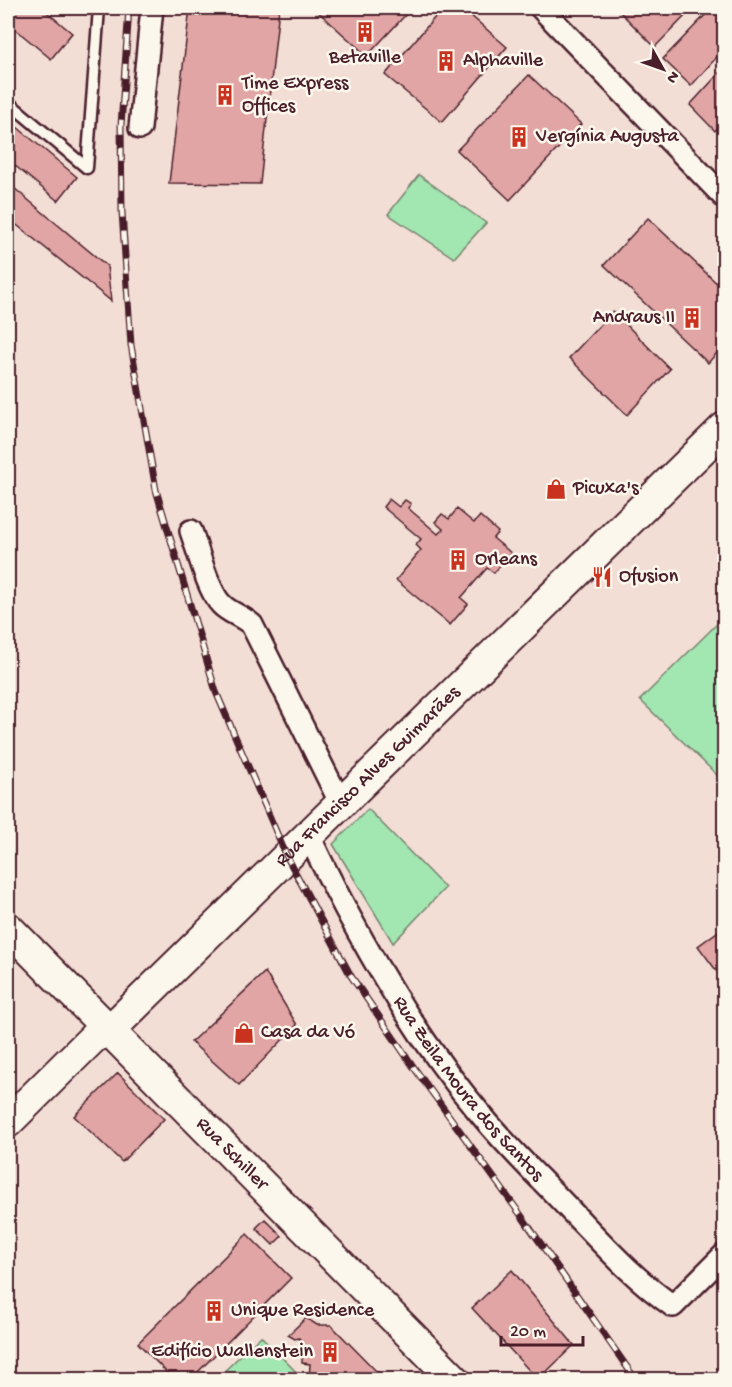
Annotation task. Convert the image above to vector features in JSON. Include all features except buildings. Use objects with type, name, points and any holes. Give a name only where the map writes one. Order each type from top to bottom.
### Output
[{"type":"street","points":[[140,128],[152,8]]},
{"type":"street","points":[[541,8],[724,197]]},
{"type":"street","name":"Rua Francisco Alves Guimarães","points":[[8,1122],[94,1036],[109,1031],[724,428]]},
{"type":"street","points":[[191,531],[214,595],[222,606],[246,618],[252,625],[341,804]]},
{"type":"street","name":"Rua Zeila Moura dos Santos","points":[[309,836],[373,957],[421,1034],[456,1083],[482,1117],[514,1152],[631,1272],[653,1292],[674,1306],[724,1255]]},
{"type":"street","name":"Rua Schiller","points":[[8,928],[455,1380]]},
{"type":"lane","points":[[8,102],[87,168],[99,8]]},
{"type":"green space","points":[[419,175],[486,223],[454,258],[388,214]]},
{"type":"green space","points":[[724,617],[724,768],[717,775],[640,700]]},
{"type":"green space","points":[[368,809],[445,888],[393,943],[333,844]]},
{"type":"green space","points":[[261,1336],[303,1379],[216,1379]]},
{"type":"railway","points":[[129,8],[121,126],[122,212],[131,345],[156,490],[216,692],[287,857],[351,976],[636,1380]]},
{"type":"place","name":"Betaville","points":[[365,32]]},
{"type":"place","name":"Alphaville","points":[[446,61]]},
{"type":"place","name":"Time Express Offices","points":[[225,95]]},
{"type":"place","name":"Vergínia Augusta","points":[[519,137]]},
{"type":"place","name":"Andraus II","points":[[692,318]]},
{"type":"place","name":"Picuxa's","points":[[556,489]]},
{"type":"place","name":"Orleans","points":[[458,560]]},
{"type":"place","name":"Ofusion","points":[[602,577]]},
{"type":"place","name":"Casa da Vó","points":[[244,1033]]},
{"type":"place","name":"Unique Residence","points":[[214,1311]]},
{"type":"place","name":"Edifício Wallenstein","points":[[330,1352]]}]
